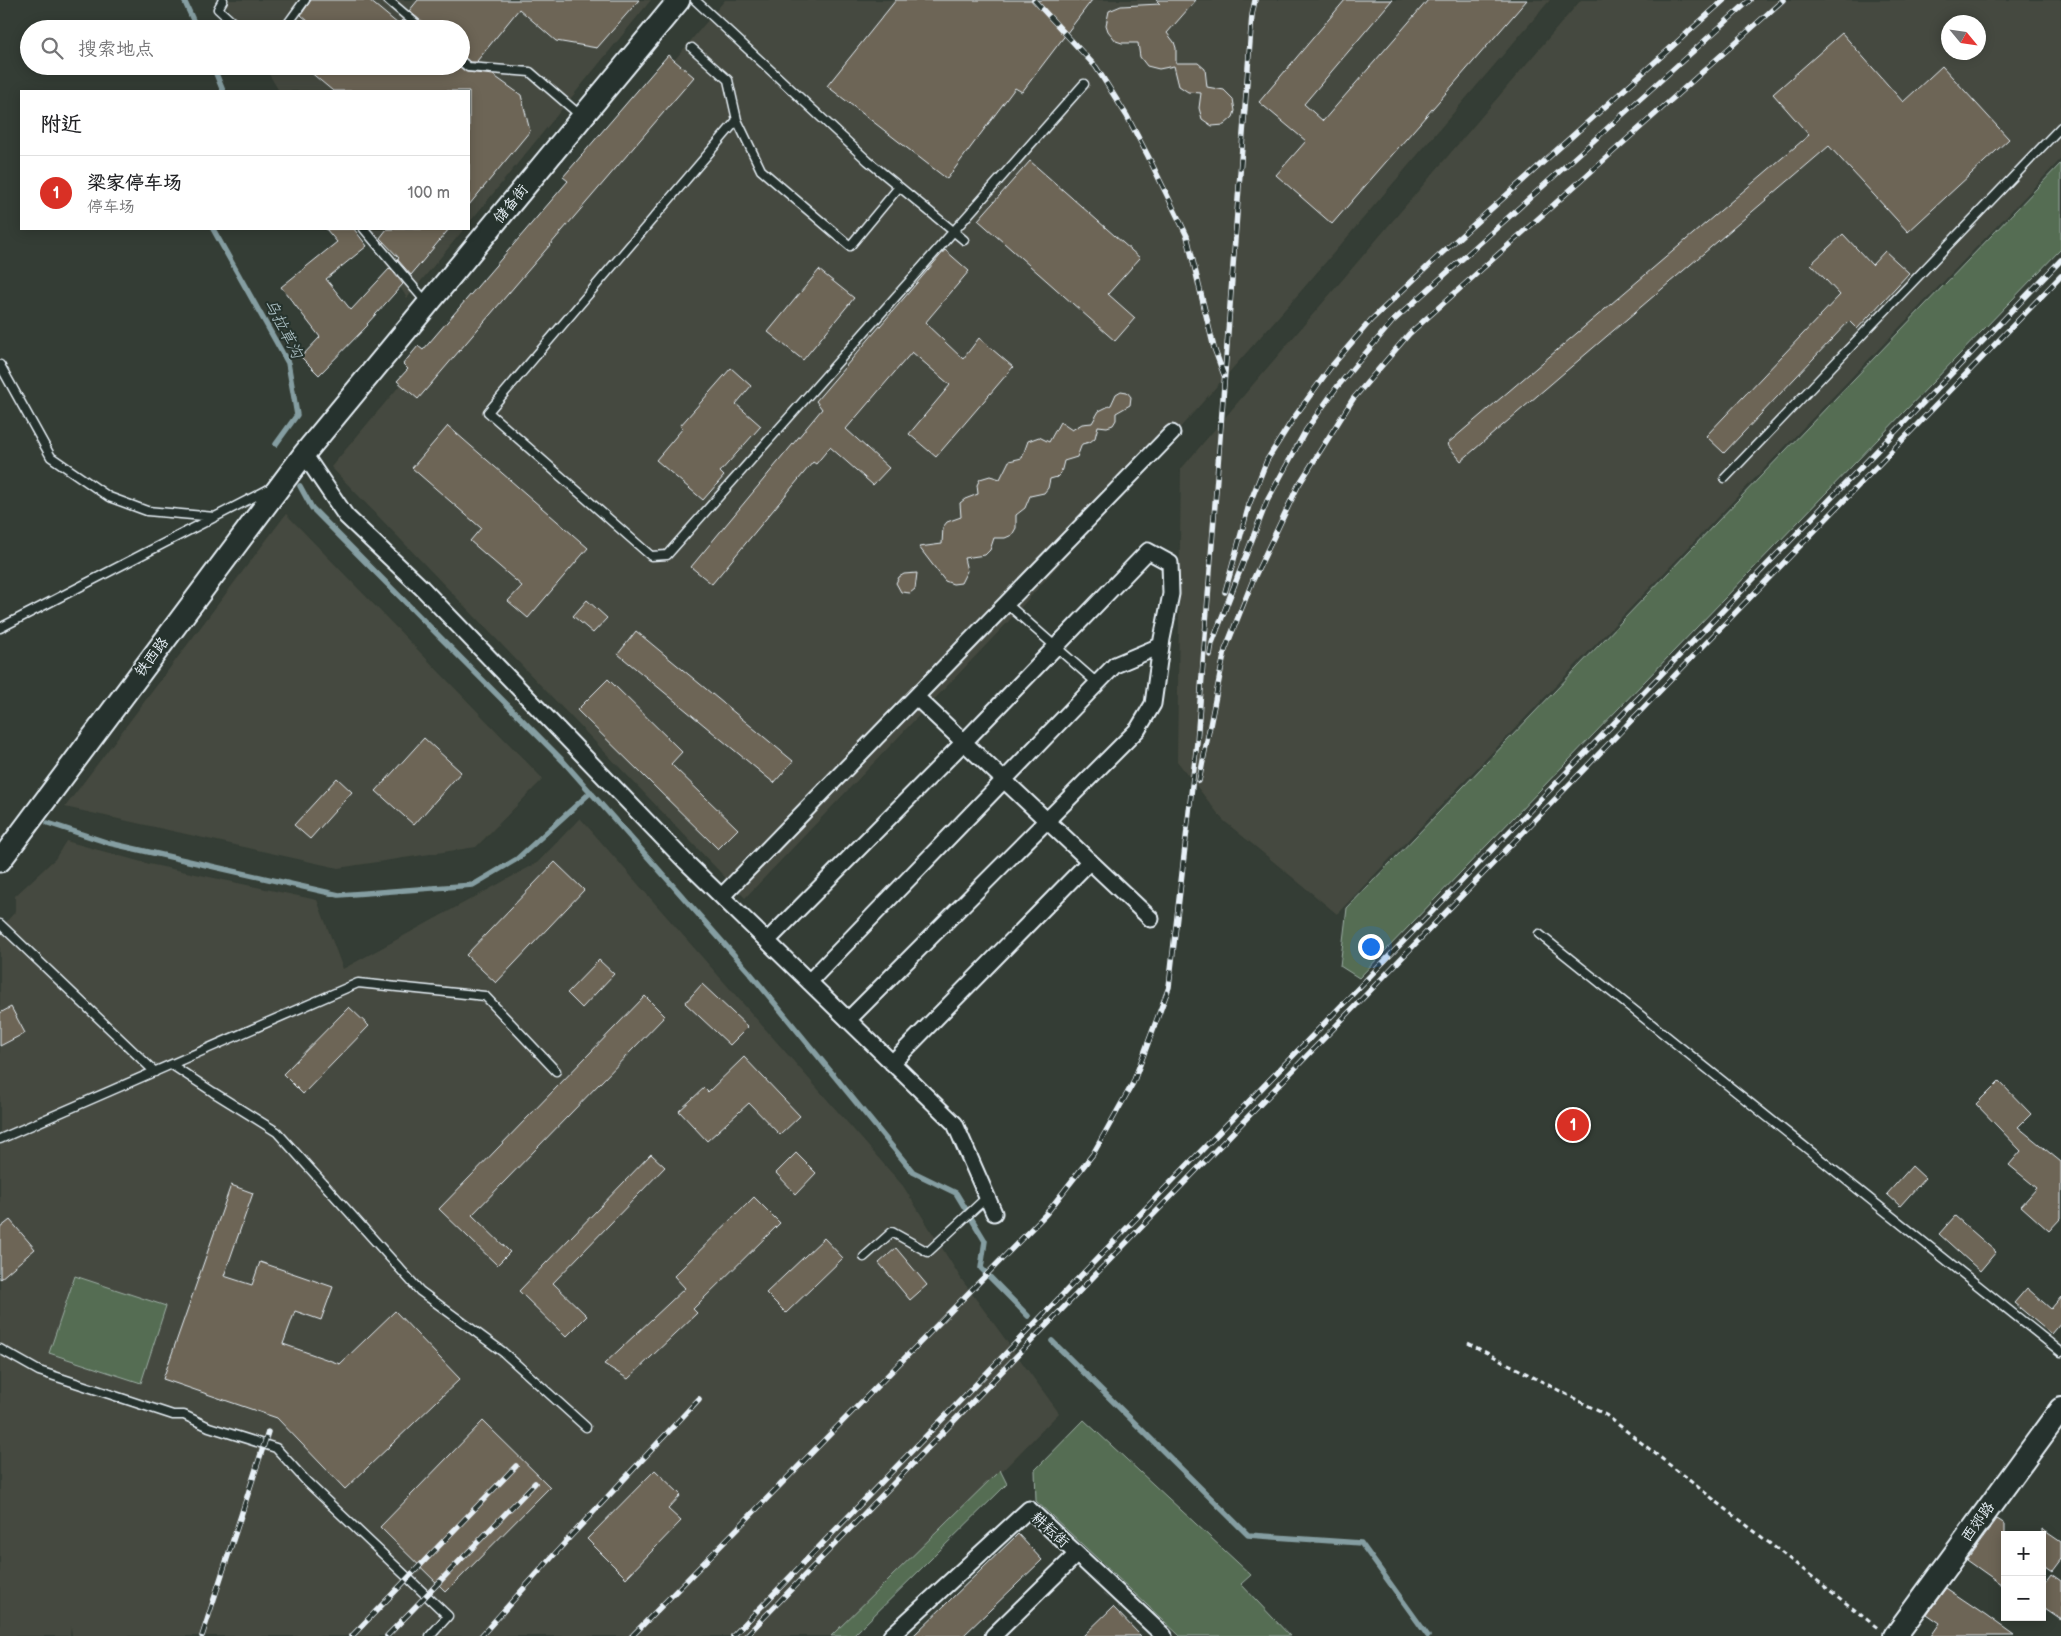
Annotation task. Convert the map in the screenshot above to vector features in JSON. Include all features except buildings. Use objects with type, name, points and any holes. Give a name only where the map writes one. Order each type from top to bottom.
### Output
[{"type":"main road","name":"西郊路","points":[[1887,1633],[2061,1409]]},
{"type":"street","name":"储备街","points":[[304,454],[679,0]]},
{"type":"street","points":[[722,896],[1172,433]]},
{"type":"street","name":"铁西路","points":[[0,861],[304,454]]},
{"type":"street","points":[[304,454],[346,516],[422,588],[767,941],[955,1124],[982,1201],[994,1213]]},
{"type":"street","points":[[767,941],[964,742],[1148,551],[1170,563],[1171,594],[1160,646],[1153,704],[1138,729],[848,1020]]},
{"type":"street","points":[[810,982],[1097,683],[1115,666],[1160,646]]},
{"type":"street","points":[[916,697],[1151,919]]},
{"type":"street","points":[[892,1063],[1090,861]]},
{"type":"street","name":"耕耘街","points":[[891,1636],[1030,1509],[1164,1636]]},
{"type":"street","points":[[993,1636],[1077,1554]]},
{"type":"lane","points":[[223,0],[218,9],[230,20]]},
{"type":"lane","points":[[291,20],[305,0]]},
{"type":"lane","points":[[388,0],[411,20]]},
{"type":"lane","points":[[695,0],[861,154],[964,240]]},
{"type":"lane","points":[[692,48],[728,80],[737,120],[761,170],[850,246],[899,187]]},
{"type":"lane","points":[[470,67],[530,72],[582,117]]},
{"type":"lane","points":[[737,120],[488,412],[651,556],[666,555],[1084,84]]},
{"type":"lane","points":[[1725,478],[2061,127]]},
{"type":"lane","points":[[365,230],[428,304]]},
{"type":"lane","points":[[0,365],[51,456],[109,496],[147,511],[215,517]]},
{"type":"lane","points":[[0,628],[284,481]]},
{"type":"lane","points":[[1006,604],[1097,683]]},
{"type":"lane","points":[[0,924],[155,1072]]},
{"type":"lane","points":[[1539,934],[2061,1352]]},
{"type":"lane","points":[[0,1139],[358,983],[485,996],[556,1070]]},
{"type":"lane","points":[[172,1065],[277,1132],[420,1291],[503,1352],[586,1427]]},
{"type":"lane","points":[[864,1257],[892,1232],[928,1252],[982,1201]]},
{"type":"lane","points":[[0,1349],[40,1371],[172,1416],[184,1414],[209,1426],[276,1448],[307,1482],[448,1616],[430,1636]]},
{"type":"path","points":[[1468,1343],[1606,1415],[1887,1633]]},
{"type":"shaded area","points":[[223,0],[651,0],[470,222],[470,90],[278,90],[269,75],[470,75],[470,20],[235,20]]},
{"type":"shaded area","points":[[725,0],[1550,0],[1301,291],[1008,622],[745,898],[331,467]]},
{"type":"shaded area","points":[[1581,0],[2061,0],[2061,159],[1337,914],[1223,820],[1177,761],[1181,469]]},
{"type":"shaded area","points":[[365,230],[463,230],[407,298]]},
{"type":"shaded area","points":[[286,514],[543,779],[476,847],[338,868],[65,807]]},
{"type":"shaded area","points":[[580,818],[903,1186],[962,1280],[1059,1413],[840,1636],[72,1636],[71,1627],[70,1636],[0,1636],[0,929],[15,912],[15,896],[55,859],[66,841],[149,864],[317,900],[343,969],[537,863]]},
{"type":"green space","points":[[2061,163],[2061,249],[1359,978],[1340,966],[1347,908]]},
{"type":"green space","points":[[75,1276],[166,1306],[141,1383],[49,1353]]},
{"type":"green space","points":[[1084,1420],[1251,1575],[1241,1584],[1290,1636],[1180,1636],[1036,1501],[1035,1470]]},
{"type":"green space","points":[[1000,1470],[1007,1484],[853,1636],[831,1636]]},
{"type":"waterway","name":"乌拉草沟","points":[[184,0],[193,20]]},
{"type":"waterway","name":"乌拉草沟","points":[[217,75],[223,90]]},
{"type":"waterway","name":"乌拉草沟","points":[[214,230],[288,363],[297,415],[276,444]]},
{"type":"waterway","points":[[300,486],[312,508],[563,761],[750,973],[913,1172],[956,1193],[985,1241],[981,1268],[1028,1316]]},
{"type":"waterway","points":[[48,823],[109,843],[339,895],[473,885],[517,859],[591,792]]},
{"type":"waterway","points":[[1052,1341],[1248,1535],[1361,1543],[1428,1636]]},
{"type":"railway","points":[[1034,0],[1096,67],[1127,116],[1148,156],[1187,236],[1214,348],[1224,375]]},
{"type":"railway","points":[[632,1636],[1046,1214],[1093,1154],[1133,1083],[1169,987],[1197,742],[1252,15],[1255,0]]},
{"type":"railway","points":[[1225,592],[1249,505],[1267,460],[1293,419],[1330,368],[1371,320],[1442,253],[1724,0]]},
{"type":"railway","points":[[1210,655],[1212,643],[1267,501],[1306,430],[1337,387],[1392,322],[1750,0]]},
{"type":"railway","points":[[1199,781],[1225,650],[1253,580],[1298,486],[1353,399],[1409,334],[1783,0]]},
{"type":"railway","points":[[733,1636],[2061,260]]},
{"type":"railway","points":[[746,1636],[2061,276]]},
{"type":"railway","points":[[481,1636],[570,1537],[699,1399]]},
{"type":"railway","points":[[202,1636],[268,1432]]},
{"type":"railway","points":[[352,1636],[516,1466]]},
{"type":"railway","points":[[387,1636],[535,1483]]},
{"type":"place","name":"梁家停车场","points":[[1573,1125]]}]
